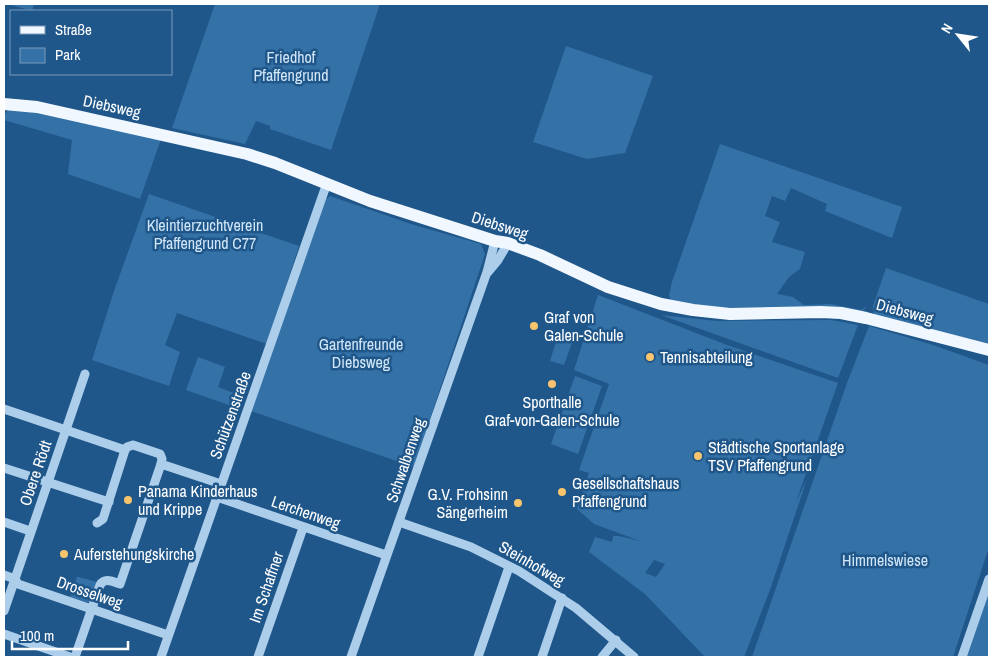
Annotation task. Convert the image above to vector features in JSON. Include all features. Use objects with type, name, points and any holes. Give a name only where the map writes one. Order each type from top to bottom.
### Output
[{"type":"main road","name":"Diebsweg","points":[[4,104],[37,107],[247,154],[275,163],[379,204],[495,244],[508,243],[540,255],[608,287],[661,304],[730,314],[842,313],[989,350]]},
{"type":"street","name":"Schützenstraße","points":[[161,657],[327,183]]},
{"type":"street","name":"Schwalbenweg","points":[[487,272],[498,260],[508,243]]},
{"type":"street","name":"Schwalbenweg","points":[[351,657],[487,272],[495,244]]},
{"type":"street","name":"Obere Rödt","points":[[4,611],[84,374]]},
{"type":"street","points":[[4,409],[125,450]]},
{"type":"street","points":[[75,657],[102,582],[107,580],[120,584],[161,464],[160,454],[133,445],[127,447],[103,519],[97,523]]},
{"type":"street","points":[[161,464],[221,484]]},
{"type":"street","points":[[4,468],[108,502]]},
{"type":"street","name":"Lerchenweg","points":[[217,497],[386,555]]},
{"type":"street","points":[[4,522],[30,531]]},
{"type":"street","name":"Steinhofweg","points":[[399,522],[472,547],[509,567],[562,598],[616,640],[634,657]]},
{"type":"street","name":"Im Schaffner","points":[[258,657],[303,528]]},
{"type":"street","points":[[478,657],[509,567]]},
{"type":"street","name":"Drosselweg","points":[[4,575],[15,579],[18,584],[168,635]]},
{"type":"street","points":[[962,657],[989,579]]},
{"type":"street","points":[[542,657],[562,598]]},
{"type":"street","points":[[4,634],[70,657]]},
{"type":"street","points":[[602,657],[616,640]]},
{"type":"green space","points":[[8,4],[34,4],[32,10]]},
{"type":"green space","name":"Friedhof Pfaffengrund","points":[[215,4],[380,4],[331,150],[270,129],[270,126],[256,121],[245,144],[172,128]]},
{"type":"green space","points":[[566,46],[653,76],[625,153],[587,159],[533,142]]},
{"type":"green space","points":[[13,108],[161,139],[140,199],[68,174],[72,140],[4,120],[6,112]]},
{"type":"green space","points":[[720,144],[902,207],[892,238],[825,211],[827,204],[791,188],[785,201],[772,196],[765,216],[780,222],[772,242],[805,252],[800,269],[789,277],[777,294],[793,297],[804,305],[831,304],[861,310],[867,306],[864,310],[859,312],[724,309],[671,302],[669,295],[672,282]]},
{"type":"green space","name":"Kleintierzuchtverein Pfaffengrund C77","points":[[149,194],[299,246],[267,344],[177,313],[165,345],[180,352],[169,386],[92,360],[114,291]]},
{"type":"green space","name":"Gartenfreunde Diebsweg","points":[[330,196],[414,225],[481,244],[485,254],[414,467],[251,411],[322,202]]},
{"type":"green space","points":[[886,268],[989,304],[989,345],[874,315],[873,306]]},
{"type":"green space","name":"Städtische Sportanlage TSV Pfaffengrund","points":[[598,295],[727,345],[838,383],[796,502],[807,479],[771,587],[744,657],[705,657],[645,594],[589,552],[595,537],[612,542],[613,536],[640,541],[594,524],[577,509],[589,473],[579,470],[609,384],[574,370]],"holes":[[[654,560],[665,564],[656,577],[645,573]]]},
{"type":"green space","points":[[661,315],[717,321],[831,320],[858,325],[838,378]]},
{"type":"green space","name":"Himmelswiese","points":[[869,326],[933,345],[989,365],[989,547],[953,657],[752,657],[847,383]]},
{"type":"green space","points":[[558,335],[573,340],[564,365],[550,361]]},
{"type":"green space","points":[[198,357],[225,367],[218,387],[244,397],[240,409],[186,390]]},
{"type":"green space","points":[[575,376],[602,386],[578,454],[551,444]]},
{"type":"green space","points":[[77,577],[97,582],[90,603],[70,597]]},
{"type":"green space","points":[[989,588],[989,657],[965,657]]},
{"type":"place","name":"Graf von Galen-Schule","points":[[534,326]]},
{"type":"place","name":"Tennisabteilung","points":[[650,357]]},
{"type":"place","name":"Sporthalle Graf-von-Galen-Schule","points":[[552,384]]},
{"type":"place","name":"Städtische Sportanlage TSV Pfaffengrund","points":[[698,456]]},
{"type":"place","name":"Gesellschaftshaus Pfaffengrund","points":[[562,492]]},
{"type":"place","name":"Panama Kinderhaus und Krippe","points":[[128,500]]},
{"type":"place","name":"G.V. Frohsinn Sängerheim","points":[[518,503]]},
{"type":"place","name":"Auferstehungskirche","points":[[64,554]]}]
